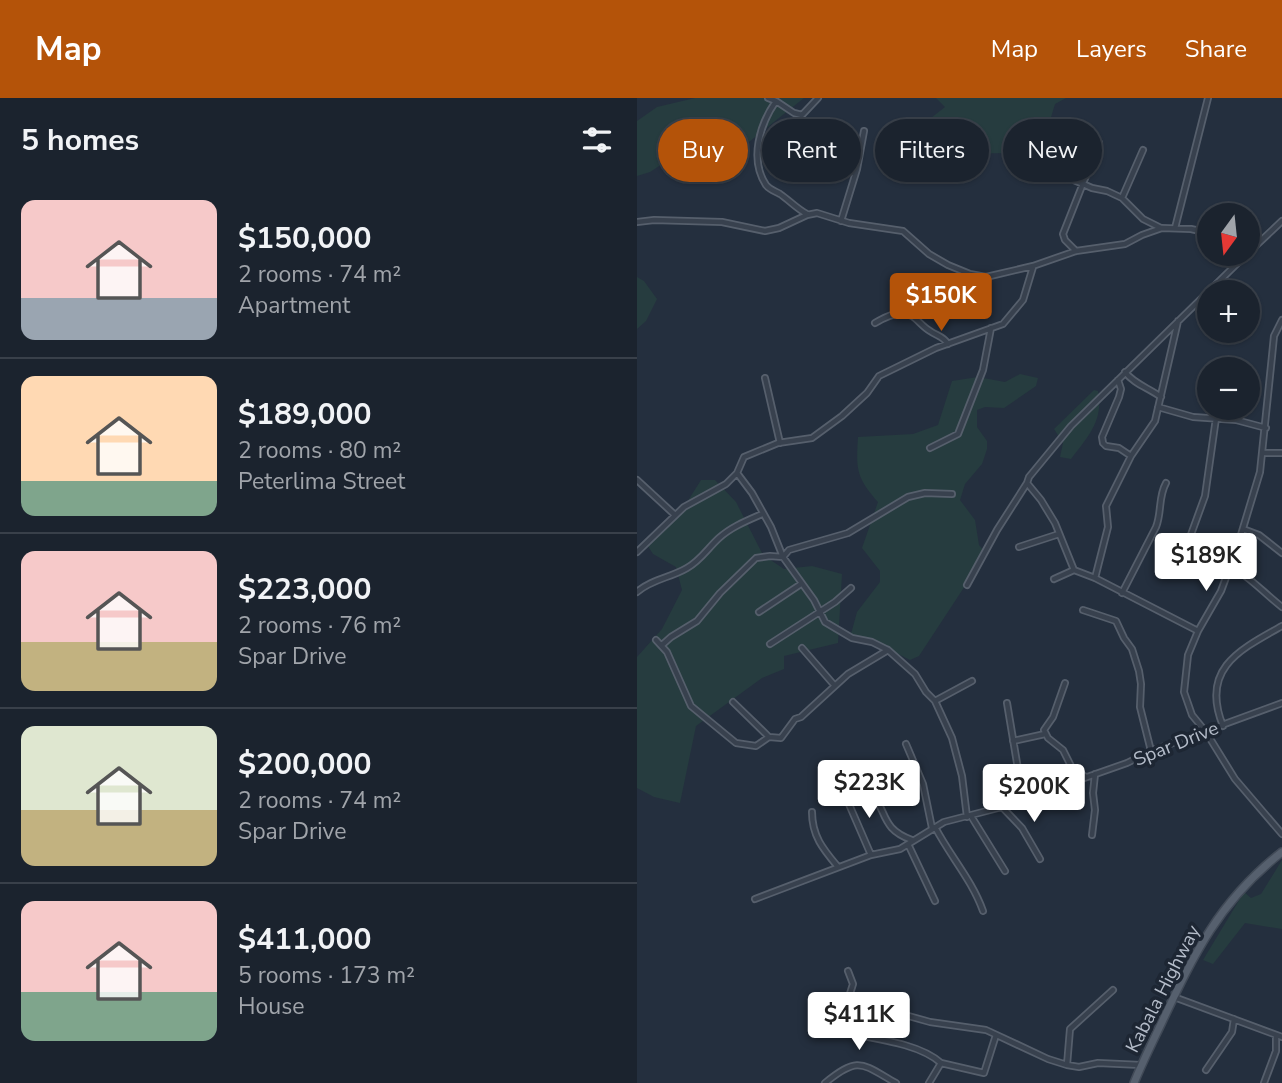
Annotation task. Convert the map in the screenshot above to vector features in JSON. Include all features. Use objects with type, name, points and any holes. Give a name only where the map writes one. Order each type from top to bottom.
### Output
[{"type":"main road","name":"Kabala Highway","points":[[1134,1083],[1196,951],[1221,914],[1248,882],[1282,852]]},
{"type":"street","points":[[768,98],[802,115],[818,98]]},
{"type":"street","points":[[1175,228],[1208,98]]},
{"type":"street","points":[[776,101],[768,113],[758,143],[760,169],[769,189],[779,193],[807,215]]},
{"type":"street","points":[[841,221],[857,169],[864,131]]},
{"type":"street","points":[[1122,198],[1143,150]]},
{"type":"street","points":[[1077,182],[1122,198],[1143,219],[1162,228]]},
{"type":"street","points":[[1076,251],[1063,234],[1084,182]]},
{"type":"street","points":[[637,222],[715,222],[765,231],[817,213],[841,221],[903,231],[929,254],[948,265],[981,277],[1033,266],[1076,251],[1119,246],[1162,228],[1197,231]]},
{"type":"street","points":[[1260,240],[1282,221]]},
{"type":"street","points":[[637,552],[690,503],[716,491],[732,479],[744,457],[759,449],[816,436],[855,404],[879,376],[922,354],[1003,324],[1023,300],[1033,266]]},
{"type":"street","points":[[967,585],[1032,474],[1071,426],[1234,266]]},
{"type":"street","points":[[875,323],[896,314],[911,316],[948,344]]},
{"type":"street","points":[[1094,578],[1108,527],[1106,506],[1131,456],[1150,430],[1161,397],[1179,320]]},
{"type":"street","points":[[1282,320],[1274,336],[1260,472],[1221,591],[1198,631],[1188,655],[1184,692],[1192,715],[1206,732],[1235,779],[1282,834]]},
{"type":"street","points":[[930,448],[958,433],[983,370],[991,328]]},
{"type":"street","points":[[1125,372],[1136,383],[1161,397]]},
{"type":"street","points":[[765,378],[780,443]]},
{"type":"street","points":[[1118,379],[1121,389],[1102,437],[1103,443],[1119,448],[1131,456]]},
{"type":"street","points":[[1158,407],[1197,417]]},
{"type":"street","points":[[1189,540],[1205,496],[1216,420]]},
{"type":"street","points":[[1236,420],[1266,428]]},
{"type":"street","points":[[1263,453],[1282,453]]},
{"type":"street","points":[[737,473],[771,527],[782,557],[814,600],[818,613],[825,622],[852,638],[872,642],[888,650],[915,674],[935,701],[952,738],[969,816],[1005,871]]},
{"type":"street","points":[[732,479],[744,481]]},
{"type":"street","points":[[637,480],[675,515]]},
{"type":"street","points":[[1027,483],[1041,500],[1074,570],[1198,631]]},
{"type":"street","points":[[1122,593],[1156,527],[1160,517],[1160,498],[1166,483]]},
{"type":"street","points":[[662,645],[697,621],[720,593],[756,558],[782,557],[789,550],[848,533],[908,497],[925,493],[953,494]]},
{"type":"street","points":[[637,592],[651,582],[687,568],[706,554],[730,528],[762,514]]},
{"type":"street","points":[[1243,529],[1259,535],[1282,553]]},
{"type":"street","points":[[1019,547],[1059,534]]},
{"type":"street","points":[[1230,566],[1241,571],[1282,607]]},
{"type":"street","points":[[1054,579],[1074,570]]},
{"type":"street","points":[[759,612],[801,584]]},
{"type":"street","points":[[770,644],[851,588]]},
{"type":"street","points":[[1083,610],[1116,621],[1123,638],[1132,649],[1141,684],[1140,707],[1151,751]]},
{"type":"street","points":[[1223,726],[1215,699],[1218,677],[1225,666],[1243,650],[1282,626]]},
{"type":"street","points":[[656,640],[662,645],[691,706],[736,743],[756,746],[769,737]]},
{"type":"street","points":[[802,648],[835,686]]},
{"type":"street","points":[[733,702],[769,737],[781,738],[795,719],[801,717],[848,674],[888,650]]},
{"type":"street","points":[[935,701],[972,681]]},
{"type":"street","points":[[1065,683],[1053,717],[1044,730],[1063,750],[1073,770],[1086,777]]},
{"type":"street","points":[[1007,703],[1023,799]]},
{"type":"street","name":"Spar Drive","points":[[755,899],[871,855],[899,849],[933,827],[1002,807],[1128,764],[1151,751],[1282,703]]},
{"type":"street","points":[[1013,741],[1045,734]]},
{"type":"street","points":[[906,744],[923,784],[933,827],[970,882],[983,911]]},
{"type":"street","points":[[1092,835],[1095,774]]},
{"type":"street","points":[[867,788],[876,798],[891,829],[910,842],[935,901]]},
{"type":"street","points":[[845,795],[871,855]]},
{"type":"street","points":[[1002,807],[1022,828],[1039,859]]},
{"type":"street","points":[[812,812],[814,836],[822,850],[838,867]]},
{"type":"street","points":[[848,971],[853,984],[848,1000],[854,1004],[986,1030],[1067,1065],[1142,1065]]},
{"type":"street","points":[[1067,1065],[1070,1028],[1113,990]]},
{"type":"street","points":[[1173,997],[1279,1036],[1264,1083]]},
{"type":"street","points":[[1206,1070],[1231,1032],[1234,1019]]},
{"type":"street","points":[[817,1026],[897,1044],[941,1063],[984,1073],[996,1035]]},
{"type":"street","points":[[929,1083],[941,1063]]},
{"type":"street","points":[[825,1083],[842,1070],[861,1064],[896,1083]]},
{"type":"green space","points":[[695,98],[804,98],[778,119],[762,119],[762,131],[748,143],[748,119],[658,119],[658,167],[637,176],[637,121],[657,107]]},
{"type":"green space","points":[[936,98],[1066,98],[1055,104],[1051,119],[1003,119],[1003,153],[989,153],[989,119],[930,119],[945,107]]},
{"type":"green space","points":[[637,277],[644,281],[657,299],[646,321],[637,329]]},
{"type":"green space","points":[[1020,374],[1038,378],[1036,386],[1004,408],[985,407],[977,410],[977,427],[987,441],[987,449],[982,464],[965,484],[960,500],[975,520],[979,545],[985,552],[982,560],[919,656],[910,660],[877,643],[851,634],[857,612],[880,582],[880,571],[862,548],[878,502],[861,479],[857,457],[858,437],[913,434],[938,425],[952,381],[978,377],[1005,382]]},
{"type":"green space","points":[[1094,390],[1098,391],[1099,411],[1093,428],[1071,459],[1060,457],[1063,443],[1054,429]]},
{"type":"green space","points":[[701,480],[715,480],[736,502],[763,555],[784,569],[812,566],[842,574],[838,643],[784,656],[784,669],[762,678],[696,726],[680,803],[654,797],[637,788],[637,657],[662,629],[682,590],[676,567],[653,554],[644,540],[684,507]]},
{"type":"green space","points":[[1282,860],[1282,929],[1245,923],[1213,964],[1203,960],[1244,892],[1251,898],[1261,894]]}]
